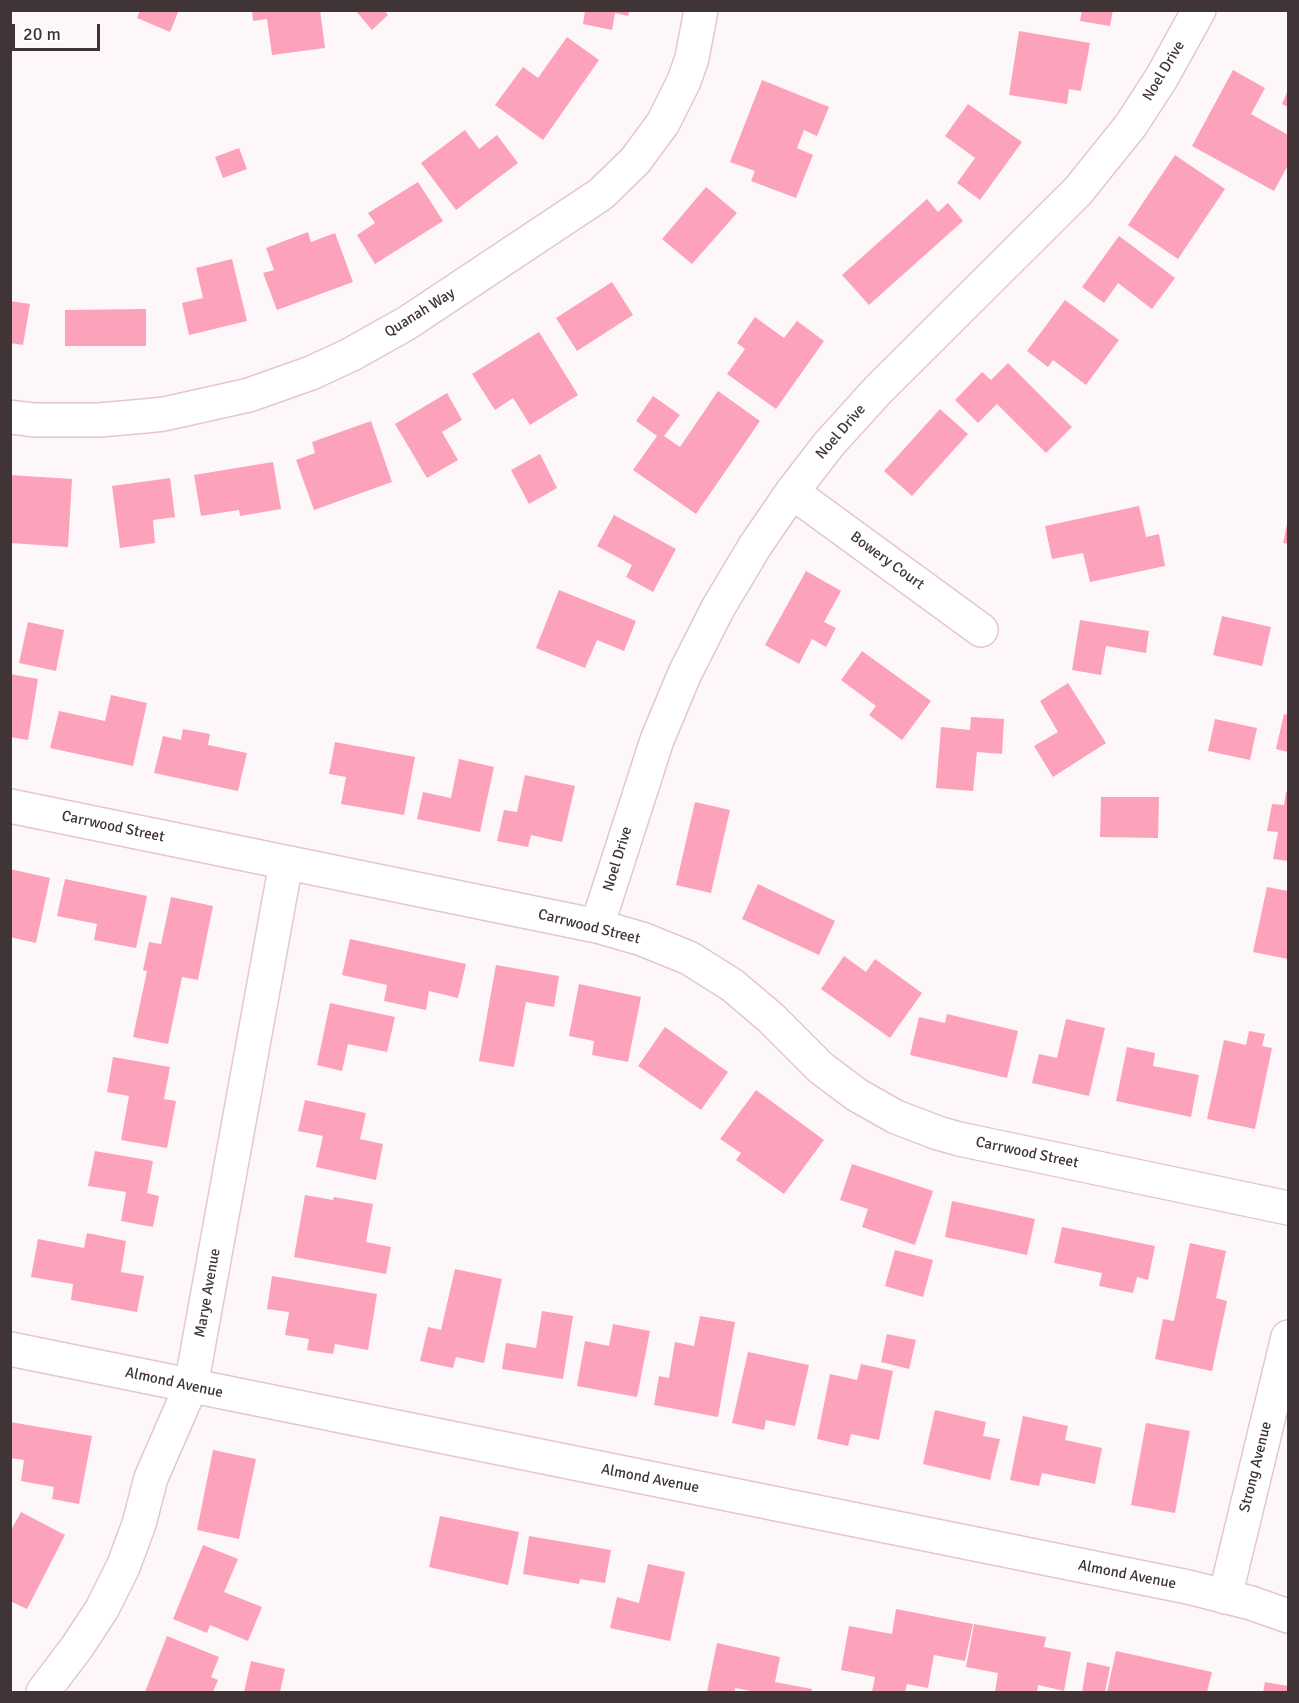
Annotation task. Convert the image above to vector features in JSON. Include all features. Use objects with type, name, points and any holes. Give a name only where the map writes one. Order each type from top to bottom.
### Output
[{"type":"street","name":"Quanah Way","points":[[10,417],[34,420],[122,418],[164,414],[249,395],[311,373],[350,355],[407,323],[601,194],[635,161],[663,123],[684,81],[692,58],[702,10]]},
{"type":"street","name":"Noel Drive","points":[[597,926],[657,740],[685,673],[718,608],[755,546],[829,444],[878,390],[1078,191],[1131,125],[1162,77],[1199,10]]},
{"type":"street","name":"Bowery Court","points":[[792,492],[981,630]]},
{"type":"street","name":"Carrwood Street","points":[[10,806],[597,926],[642,939],[689,958],[732,985],[771,1018],[821,1068],[857,1095],[896,1117],[960,1139],[1288,1208]]},
{"type":"street","name":"Marye Avenue","points":[[43,1692],[102,1609],[123,1567],[139,1524],[151,1478],[191,1386],[286,863]]},
{"type":"street","name":"Strong Avenue","points":[[1225,1597],[1288,1337]]},
{"type":"street","name":"Almond Avenue","points":[[10,1349],[1153,1580],[1225,1597],[1288,1616]]},
{"type":"building","points":[[140,10],[179,10],[170,32],[137,18]]},
{"type":"building","points":[[252,10],[320,10],[325,48],[272,55],[267,19],[253,21]]},
{"type":"building","points":[[355,10],[384,10],[388,15],[372,30]]},
{"type":"building","points":[[585,10],[630,10],[628,16],[615,13],[612,30],[583,24]]},
{"type":"building","points":[[1082,10],[1113,10],[1110,26],[1080,21]]},
{"type":"building","points":[[1019,31],[1090,43],[1081,91],[1069,89],[1067,104],[1009,95]]},
{"type":"building","points":[[567,37],[599,60],[543,140],[495,105],[523,67],[538,78]]},
{"type":"building","points":[[1233,70],[1265,88],[1251,114],[1288,135],[1288,165],[1274,191],[1192,146]]},
{"type":"building","points":[[762,80],[829,107],[817,136],[804,130],[797,148],[813,155],[796,198],[751,181],[755,171],[730,162]]},
{"type":"building","points":[[1288,90],[1288,107],[1282,104]]},
{"type":"building","points":[[968,104],[1022,142],[980,200],[957,183],[975,158],[945,136]]},
{"type":"building","points":[[465,130],[479,149],[497,135],[518,163],[456,210],[421,163]]},
{"type":"building","points":[[239,148],[247,169],[223,178],[215,157]]},
{"type":"building","points":[[1175,155],[1225,189],[1178,259],[1128,225]]},
{"type":"building","points":[[418,182],[443,221],[375,264],[357,235],[375,223],[368,213]]},
{"type":"building","points":[[706,187],[737,213],[692,264],[662,239]]},
{"type":"building","points":[[927,199],[938,212],[948,203],[963,221],[869,305],[842,275]]},
{"type":"building","points":[[308,232],[311,242],[335,233],[353,282],[277,310],[263,273],[274,270],[266,248]]},
{"type":"building","points":[[1119,236],[1175,278],[1152,309],[1118,283],[1104,303],[1082,287]]},
{"type":"building","points":[[232,259],[247,321],[189,335],[182,303],[203,298],[196,268]]},
{"type":"building","points":[[612,282],[633,315],[577,351],[556,318]]},
{"type":"building","points":[[1065,300],[1119,340],[1086,385],[1053,360],[1048,367],[1027,351]]},
{"type":"building","points":[[10,301],[30,304],[23,345],[10,343]]},
{"type":"building","points":[[146,309],[146,346],[65,346],[65,310]]},
{"type":"building","points":[[755,317],[784,338],[797,321],[824,341],[776,409],[727,374],[745,349],[737,343]]},
{"type":"building","points":[[539,332],[578,395],[530,425],[513,398],[495,410],[472,374]]},
{"type":"building","points":[[1008,363],[1072,427],[1046,453],[997,404],[978,423],[955,400],[982,372],[991,380]]},
{"type":"building","points":[[718,391],[760,421],[696,514],[633,470],[657,436],[636,421],[653,396],[680,415],[664,436],[680,447]]},
{"type":"building","points":[[447,393],[462,420],[442,432],[458,460],[427,478],[395,424]]},
{"type":"building","points":[[940,409],[968,434],[912,496],[884,471]]},
{"type":"building","points":[[371,421],[392,482],[314,510],[296,460],[315,453],[312,442]]},
{"type":"building","points":[[540,454],[557,488],[529,504],[511,470]]},
{"type":"building","points":[[273,462],[281,509],[240,516],[239,510],[201,516],[194,475]]},
{"type":"building","points":[[10,475],[72,479],[68,547],[10,543]]},
{"type":"building","points":[[170,478],[175,517],[153,520],[155,543],[120,548],[112,486]]},
{"type":"building","points":[[1139,506],[1146,537],[1159,534],[1165,566],[1090,582],[1083,553],[1052,559],[1045,526]]},
{"type":"building","points":[[614,515],[676,549],[653,592],[626,577],[632,565],[597,546]]},
{"type":"building","points":[[1288,524],[1288,544],[1283,543]]},
{"type":"building","points":[[806,571],[841,591],[824,622],[836,628],[826,647],[812,639],[799,664],[765,645]]},
{"type":"building","points":[[559,590],[636,621],[624,651],[597,640],[585,668],[536,648]]},
{"type":"building","points":[[1222,616],[1271,627],[1262,666],[1213,655]]},
{"type":"building","points":[[1080,620],[1149,631],[1146,653],[1106,646],[1101,675],[1072,670]]},
{"type":"building","points":[[28,622],[64,630],[56,671],[19,663]]},
{"type":"building","points":[[862,651],[931,701],[902,740],[869,715],[876,706],[841,680]]},
{"type":"building","points":[[10,674],[38,679],[28,740],[10,737]]},
{"type":"building","points":[[1068,683],[1106,743],[1053,777],[1034,746],[1058,732],[1040,701]]},
{"type":"building","points":[[111,695],[147,703],[133,766],[50,748],[59,711],[105,721]]},
{"type":"building","points":[[1284,714],[1288,715],[1288,752],[1276,749]]},
{"type":"building","points":[[971,717],[1004,719],[1002,754],[977,752],[973,791],[936,788],[941,727],[970,730]]},
{"type":"building","points":[[1215,719],[1257,728],[1250,760],[1208,751]]},
{"type":"building","points":[[183,729],[210,734],[208,745],[247,753],[238,791],[154,773],[163,736],[181,740]]},
{"type":"building","points":[[335,742],[415,757],[404,815],[341,804],[346,777],[329,774]]},
{"type":"building","points":[[459,759],[494,767],[480,832],[417,819],[423,792],[451,798]]},
{"type":"building","points":[[525,775],[575,786],[562,842],[531,835],[528,847],[497,841],[504,810],[517,812]]},
{"type":"building","points":[[1286,792],[1288,793],[1288,861],[1273,859],[1278,832],[1267,831],[1272,804],[1284,805]]},
{"type":"building","points":[[1101,797],[1159,797],[1158,838],[1100,837]]},
{"type":"building","points":[[695,802],[730,810],[711,893],[676,885]]},
{"type":"building","points":[[10,869],[50,878],[36,943],[10,937]]},
{"type":"building","points":[[65,879],[147,896],[136,948],[94,940],[97,924],[57,916]]},
{"type":"building","points":[[758,884],[835,921],[819,955],[742,919]]},
{"type":"building","points":[[1267,887],[1288,891],[1288,959],[1253,952]]},
{"type":"building","points":[[171,897],[213,906],[198,980],[182,977],[168,1044],[133,1037],[147,971],[143,970],[149,942],[161,944]]},
{"type":"building","points":[[350,939],[466,964],[458,998],[429,991],[426,1010],[384,1001],[387,985],[342,975]]},
{"type":"building","points":[[844,956],[866,972],[875,959],[922,993],[890,1038],[821,989]]},
{"type":"building","points":[[496,965],[559,976],[554,1007],[526,1002],[514,1067],[479,1061]]},
{"type":"building","points":[[579,984],[641,997],[628,1062],[592,1055],[594,1041],[569,1036]]},
{"type":"building","points":[[330,1003],[395,1017],[387,1052],[348,1044],[342,1071],[317,1065]]},
{"type":"building","points":[[947,1014],[1018,1031],[1007,1078],[910,1055],[919,1017],[945,1023]]},
{"type":"building","points":[[1066,1019],[1105,1028],[1089,1096],[1032,1083],[1039,1054],[1057,1058]]},
{"type":"building","points":[[665,1027],[728,1072],[701,1110],[638,1066]]},
{"type":"building","points":[[1249,1031],[1265,1034],[1262,1046],[1272,1048],[1255,1129],[1207,1119],[1224,1040],[1246,1045]]},
{"type":"building","points":[[1127,1047],[1155,1053],[1153,1066],[1199,1075],[1191,1117],[1116,1101]]},
{"type":"building","points":[[113,1057],[170,1067],[164,1099],[176,1101],[167,1148],[121,1140],[129,1096],[107,1092]]},
{"type":"building","points":[[756,1090],[824,1140],[784,1194],[736,1160],[741,1153],[720,1139]]},
{"type":"building","points":[[305,1100],[366,1113],[360,1139],[383,1144],[376,1180],[316,1167],[323,1136],[298,1131]]},
{"type":"building","points":[[95,1151],[153,1161],[147,1193],[159,1196],[153,1227],[121,1221],[126,1192],[88,1186]]},
{"type":"building","points":[[852,1164],[933,1191],[915,1245],[862,1227],[868,1209],[840,1200]]},
{"type":"building","points":[[305,1195],[333,1200],[334,1197],[373,1204],[366,1242],[391,1247],[386,1274],[294,1257]]},
{"type":"building","points":[[952,1201],[1035,1219],[1027,1255],[945,1237]]},
{"type":"building","points":[[1062,1227],[1155,1246],[1148,1280],[1137,1277],[1133,1293],[1099,1286],[1102,1273],[1054,1263]]},
{"type":"building","points":[[87,1233],[126,1241],[121,1272],[144,1276],[137,1312],[71,1300],[73,1284],[31,1277],[38,1239],[84,1248]]},
{"type":"building","points":[[1190,1243],[1226,1251],[1216,1298],[1227,1301],[1212,1371],[1155,1359],[1163,1319],[1174,1321]]},
{"type":"building","points":[[895,1250],[933,1260],[923,1297],[885,1286]]},
{"type":"building","points":[[455,1269],[502,1279],[484,1363],[456,1357],[453,1368],[420,1361],[428,1327],[441,1330]]},
{"type":"building","points":[[272,1276],[377,1294],[368,1350],[335,1344],[333,1354],[307,1350],[309,1339],[285,1335],[289,1312],[267,1309]]},
{"type":"building","points":[[542,1311],[573,1316],[563,1379],[502,1369],[506,1343],[536,1348]]},
{"type":"building","points":[[700,1316],[735,1322],[718,1417],[654,1405],[659,1376],[669,1378],[675,1342],[694,1346]]},
{"type":"building","points":[[613,1324],[650,1331],[637,1397],[577,1386],[585,1341],[609,1346]]},
{"type":"building","points":[[887,1334],[916,1340],[909,1369],[881,1362]]},
{"type":"building","points":[[748,1352],[809,1365],[795,1426],[766,1420],[764,1430],[732,1423]]},
{"type":"building","points":[[861,1364],[893,1371],[879,1440],[851,1434],[848,1446],[817,1439],[830,1374],[857,1380]]},
{"type":"building","points":[[935,1410],[986,1422],[983,1436],[1000,1439],[990,1480],[923,1464]]},
{"type":"building","points":[[1023,1416],[1068,1426],[1065,1440],[1102,1448],[1095,1484],[1042,1473],[1039,1486],[1010,1480]]},
{"type":"building","points":[[10,1422],[92,1436],[79,1504],[52,1499],[54,1487],[21,1481],[24,1460],[10,1458]]},
{"type":"building","points":[[1146,1423],[1190,1431],[1175,1513],[1131,1505]]},
{"type":"building","points":[[213,1450],[256,1459],[239,1539],[197,1530]]},
{"type":"building","points":[[21,1512],[65,1535],[27,1609],[10,1601],[10,1532]]},
{"type":"building","points":[[440,1516],[519,1532],[508,1585],[429,1567]]},
{"type":"building","points":[[529,1536],[611,1550],[605,1583],[580,1579],[579,1584],[523,1574]]},
{"type":"building","points":[[203,1545],[238,1559],[224,1592],[262,1607],[248,1641],[210,1625],[207,1633],[173,1619]]},
{"type":"building","points":[[648,1564],[685,1572],[670,1641],[610,1628],[617,1597],[639,1603]]},
{"type":"building","points":[[896,1609],[973,1624],[965,1661],[934,1655],[928,1688],[907,1684],[905,1692],[872,1692],[875,1677],[841,1670],[849,1626],[892,1634]]},
{"type":"building","points":[[974,1624],[1046,1637],[1044,1647],[1071,1652],[1064,1691],[1038,1685],[1037,1692],[995,1692],[998,1673],[966,1667]]},
{"type":"building","points":[[167,1636],[219,1657],[211,1677],[218,1680],[213,1692],[145,1692]]},
{"type":"building","points":[[717,1643],[780,1657],[775,1682],[812,1689],[811,1692],[756,1692],[735,1688],[734,1692],[707,1692]]},
{"type":"building","points":[[1116,1651],[1212,1672],[1207,1692],[1107,1692]]},
{"type":"building","points":[[251,1661],[285,1669],[280,1692],[244,1692]]},
{"type":"building","points":[[1087,1662],[1110,1667],[1105,1692],[1082,1692]]},
{"type":"building","points":[[1265,1682],[1288,1686],[1288,1692],[1263,1692]]}]
